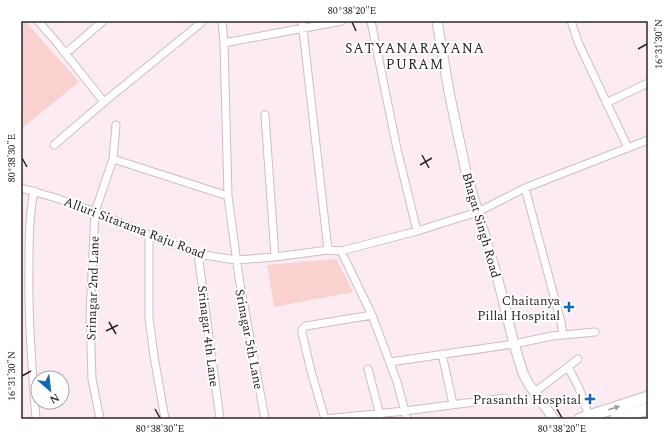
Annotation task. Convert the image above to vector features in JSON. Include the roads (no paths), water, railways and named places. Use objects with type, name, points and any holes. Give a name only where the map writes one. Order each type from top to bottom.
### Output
[{"type":"main road","points":[[584,418],[648,397]]},
{"type":"main road","points":[[615,419],[648,408]]},
{"type":"street","points":[[38,21],[104,102]]},
{"type":"street","points":[[65,54],[103,21]]},
{"type":"street","name":"Srinagar 5th Lane","points":[[222,21],[224,43],[228,196],[236,260],[266,419]]},
{"type":"street","points":[[302,21],[328,250]]},
{"type":"street","points":[[224,43],[342,21]]},
{"type":"street","points":[[371,21],[397,149],[417,231]]},
{"type":"street","name":"Bhagat Singh Road","points":[[437,21],[466,172],[498,280],[514,344],[523,373],[528,383],[554,419]]},
{"type":"street","points":[[571,21],[578,42],[628,148]]},
{"type":"street","points":[[54,145],[201,23]]},
{"type":"street","points":[[606,103],[648,83]]},
{"type":"street","points":[[265,115],[275,257]]},
{"type":"street","points":[[116,125],[114,158],[228,196]]},
{"type":"street","name":"Alluri Sitarama Raju Road","points":[[21,188],[95,212],[198,254],[236,260],[275,257],[328,250],[341,251],[417,231],[478,212],[525,188],[648,140]]},
{"type":"street","name":"Srinagar 2nd Lane","points":[[100,419],[92,379],[90,314],[95,212],[114,158]]},
{"type":"street","points":[[525,188],[561,322],[563,335]]},
{"type":"street","points":[[34,191],[30,209],[28,312],[36,419]]},
{"type":"street","points":[[149,235],[149,318],[165,419]]},
{"type":"street","points":[[341,251],[372,315],[390,362],[407,419]]},
{"type":"street","name":"Srinagar 4th Lane","points":[[198,254],[220,419]]},
{"type":"street","points":[[372,315],[306,326],[302,329],[311,371],[325,419],[380,416],[453,404],[505,398]]},
{"type":"street","points":[[390,362],[514,344],[552,336],[596,332]]},
{"type":"street","points":[[442,354],[453,404]]},
{"type":"street","points":[[535,392],[578,359]]},
{"type":"street","points":[[568,367],[579,388],[584,418]]},
{"type":"street","points":[[368,369],[380,416]]},
{"type":"place","name":"Chaitanya Pillal Hospital","points":[[569,307]]},
{"type":"place","name":"Prasanthi Hospital","points":[[590,399]]},
{"type":"district","name":"SATYANARAYANA PURAM","points":[[415,56]]}]
